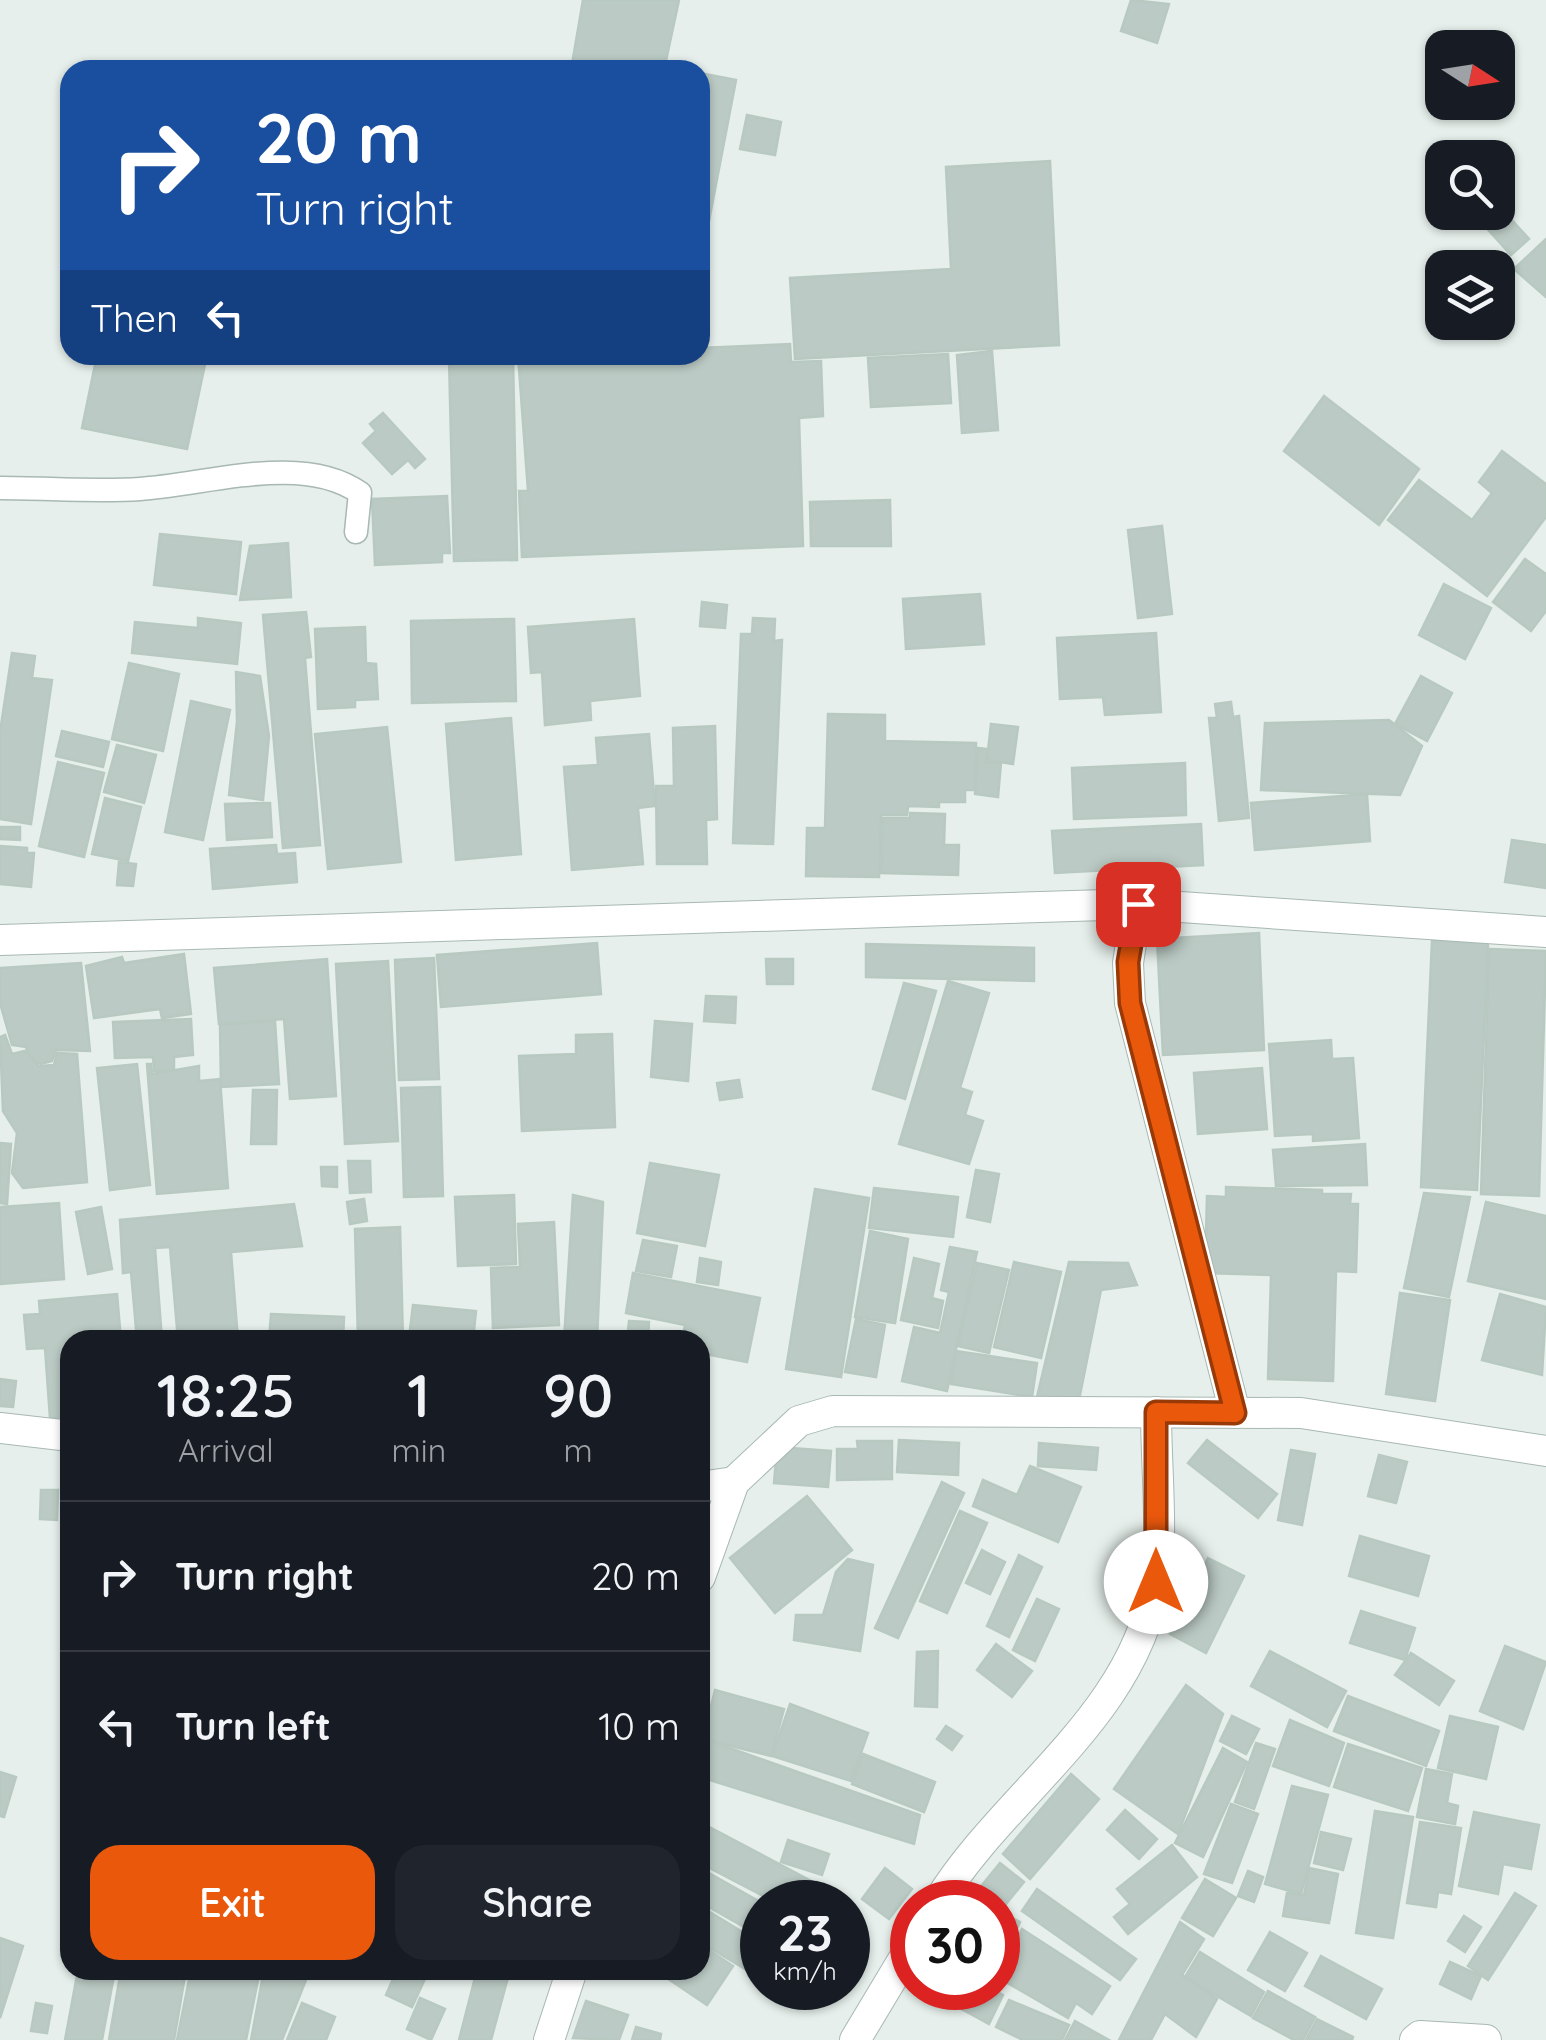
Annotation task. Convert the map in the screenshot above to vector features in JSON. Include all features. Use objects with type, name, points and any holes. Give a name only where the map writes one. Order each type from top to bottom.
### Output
[{"type":"street","points":[[1138,904],[1128,962],[1130,1003],[1235,1413]]},
{"type":"street","points":[[0,940],[1138,904],[1546,932]]},
{"type":"street","points":[[710,1549],[734,1482],[799,1420],[832,1411],[1301,1413],[1546,1451]]},
{"type":"street","points":[[952,1880],[1084,1731],[1134,1646],[1156,1582],[1156,1412]]},
{"type":"street","points":[[0,1428],[60,1435]]},
{"type":"street","points":[[710,1486],[734,1482]]},
{"type":"street","points":[[549,2040],[569,1980]]},
{"type":"street","points":[[854,2040],[890,1980]]},
{"type":"street","points":[[1415,2040],[1420,2036],[1486,2040]]},
{"type":"lane","points":[[0,488],[140,489],[200,480],[318,473],[342,480],[360,493],[356,532]]},
{"type":"building","points":[[583,0],[679,0],[666,60],[573,60]]},
{"type":"building","points":[[1131,0],[1169,4],[1157,43],[1121,31]]},
{"type":"building","points":[[710,75],[736,80],[710,216]]},
{"type":"building","points":[[747,115],[781,122],[775,155],[740,149]]},
{"type":"building","points":[[1050,161],[1059,345],[795,359],[790,278],[951,269],[946,167]]},
{"type":"building","points":[[1515,224],[1529,239],[1515,251],[1506,250],[1488,230],[1515,230]]},
{"type":"building","points":[[1546,239],[1546,297],[1515,268]]},
{"type":"building","points":[[790,344],[791,362],[821,361],[823,416],[799,418],[803,546],[522,557],[519,491],[528,491],[519,365],[710,365],[710,348]]},
{"type":"building","points":[[992,351],[998,430],[962,433],[957,355]]},
{"type":"building","points":[[948,354],[951,403],[871,407],[868,358]]},
{"type":"building","points":[[95,365],[205,365],[187,449],[82,428]]},
{"type":"building","points":[[449,365],[513,365],[517,560],[454,561]]},
{"type":"building","points":[[1324,396],[1419,469],[1379,525],[1284,451]]},
{"type":"building","points":[[383,413],[425,459],[415,468],[408,460],[392,474],[363,443],[376,431],[370,424]]},
{"type":"building","points":[[1502,451],[1546,484],[1546,517],[1487,596],[1388,520],[1419,480],[1472,520],[1492,493],[1479,482]]},
{"type":"building","points":[[447,496],[450,553],[442,553],[442,562],[375,565],[372,499]]},
{"type":"building","points":[[890,500],[891,546],[811,546],[810,502]]},
{"type":"building","points":[[1162,526],[1172,614],[1138,618],[1128,530]]},
{"type":"building","points":[[160,534],[241,542],[236,594],[154,585]]},
{"type":"building","points":[[288,543],[291,597],[240,600],[250,546]]},
{"type":"building","points":[[1525,559],[1546,574],[1546,611],[1531,631],[1493,602]]},
{"type":"building","points":[[1444,584],[1491,608],[1465,659],[1419,635]]},
{"type":"building","points":[[980,594],[984,644],[906,649],[903,599]]},
{"type":"building","points":[[702,602],[727,605],[725,628],[700,626]]},
{"type":"building","points":[[306,612],[311,657],[305,658],[320,845],[283,848],[263,615]]},
{"type":"building","points":[[198,618],[241,623],[237,664],[132,653],[135,622],[198,628]]},
{"type":"building","points":[[753,618],[775,619],[774,641],[782,640],[773,844],[733,843],[741,634],[752,634]]},
{"type":"building","points":[[514,619],[516,701],[412,703],[411,621]]},
{"type":"building","points":[[634,619],[640,696],[590,701],[591,720],[545,725],[542,672],[531,673],[528,627]]},
{"type":"building","points":[[365,627],[366,663],[376,664],[378,699],[355,700],[355,707],[318,709],[315,629]]},
{"type":"building","points":[[1156,633],[1161,712],[1105,715],[1103,697],[1060,699],[1057,638]]},
{"type":"building","points":[[12,653],[35,656],[32,678],[52,680],[31,824],[0,819],[0,732]]},
{"type":"building","points":[[129,663],[179,674],[163,751],[112,739]]},
{"type":"building","points":[[236,672],[260,676],[269,736],[263,800],[229,795],[237,722]]},
{"type":"building","points":[[1421,676],[1452,693],[1427,741],[1395,724]]},
{"type":"building","points":[[191,701],[230,710],[203,840],[165,832]]},
{"type":"building","points":[[1231,702],[1233,717],[1239,716],[1249,818],[1219,821],[1209,718],[1217,718],[1215,704]]},
{"type":"building","points":[[828,714],[885,715],[885,741],[976,743],[975,790],[965,790],[965,802],[939,802],[939,807],[908,806],[907,815],[881,815],[879,877],[806,876],[807,828],[825,828]]},
{"type":"building","points":[[511,718],[521,854],[456,860],[446,724]]},
{"type":"building","points":[[1389,720],[1422,746],[1400,795],[1261,790],[1265,723]]},
{"type":"building","points":[[991,724],[1018,727],[1013,764],[987,760]]},
{"type":"building","points":[[715,726],[717,819],[706,820],[707,864],[657,864],[656,786],[674,786],[673,728]]},
{"type":"building","points":[[387,727],[401,862],[328,869],[315,734]]},
{"type":"building","points":[[62,731],[109,742],[103,767],[56,756]]},
{"type":"building","points":[[649,734],[655,806],[638,808],[643,864],[572,870],[564,767],[598,765],[596,738]]},
{"type":"building","points":[[117,745],[156,755],[144,803],[104,792]]},
{"type":"building","points":[[978,748],[988,749],[986,762],[1001,763],[998,797],[975,794]]},
{"type":"building","points":[[58,762],[104,773],[84,857],[39,846]]},
{"type":"building","points":[[1185,763],[1186,815],[1074,819],[1072,768]]},
{"type":"building","points":[[1367,794],[1370,841],[1255,850],[1251,803]]},
{"type":"building","points":[[105,798],[141,807],[128,861],[92,854]]},
{"type":"building","points":[[270,803],[272,837],[227,840],[225,804]]},
{"type":"building","points":[[910,813],[945,814],[944,845],[959,845],[958,875],[881,873],[883,818],[910,818]]},
{"type":"building","points":[[1201,824],[1203,865],[1055,873],[1052,831]]},
{"type":"building","points":[[0,827],[20,827],[20,840],[0,839]]},
{"type":"building","points":[[1512,840],[1546,845],[1546,888],[1505,882]]},
{"type":"building","points":[[276,845],[277,854],[295,853],[297,882],[213,889],[210,849]]},
{"type":"building","points":[[0,846],[27,848],[27,853],[34,853],[31,887],[0,884]]},
{"type":"building","points":[[119,862],[136,864],[133,886],[117,885]]},
{"type":"building","points":[[1259,933],[1264,1050],[1163,1055],[1157,939]]},
{"type":"building","points":[[1432,941],[1488,943],[1477,1190],[1421,1187]]},
{"type":"building","points":[[597,943],[601,994],[441,1007],[437,955]]},
{"type":"building","points":[[866,944],[1034,948],[1034,981],[866,977]]},
{"type":"building","points":[[1489,949],[1546,951],[1539,1196],[1481,1194]]},
{"type":"building","points":[[184,954],[191,1014],[162,1018],[160,1009],[94,1018],[86,966],[122,957],[124,963]]},
{"type":"building","points":[[434,958],[439,1079],[399,1080],[395,960]]},
{"type":"building","points":[[327,959],[336,1096],[290,1099],[284,1019],[219,1024],[214,968]]},
{"type":"building","points":[[766,959],[793,959],[793,984],[767,984]]},
{"type":"building","points":[[388,961],[398,1141],[345,1144],[336,964]]},
{"type":"building","points":[[81,963],[90,1051],[56,1050],[52,1061],[41,1064],[30,1058],[26,1047],[12,1045],[0,1003],[0,968]]},
{"type":"building","points":[[948,981],[989,993],[960,1088],[972,1092],[965,1115],[983,1121],[969,1164],[899,1144]]},
{"type":"building","points":[[904,983],[936,991],[905,1099],[873,1089]]},
{"type":"building","points":[[706,996],[736,997],[735,1023],[704,1021]]},
{"type":"building","points":[[191,1019],[193,1055],[174,1057],[174,1070],[154,1071],[153,1057],[115,1058],[113,1022]]},
{"type":"building","points":[[275,1021],[279,1084],[221,1087],[220,1025]]},
{"type":"building","points":[[655,1021],[692,1024],[688,1081],[651,1077]]},
{"type":"building","points":[[612,1034],[615,1127],[522,1131],[519,1056],[576,1054],[576,1035]]},
{"type":"building","points":[[5,1035],[12,1054],[25,1051],[39,1066],[54,1065],[57,1053],[77,1054],[87,1182],[23,1188],[12,1173],[17,1133],[3,1111],[0,1037]]},
{"type":"building","points":[[1331,1040],[1332,1059],[1353,1058],[1359,1138],[1313,1141],[1313,1134],[1275,1136],[1269,1044]]},
{"type":"building","points":[[137,1064],[150,1185],[110,1190],[97,1068]]},
{"type":"building","points":[[147,1064],[151,1064],[152,1074],[199,1066],[199,1081],[220,1079],[228,1188],[157,1194]]},
{"type":"building","points":[[1262,1068],[1267,1129],[1198,1134],[1194,1073]]},
{"type":"building","points":[[739,1080],[742,1097],[720,1100],[717,1083]]},
{"type":"building","points":[[440,1087],[443,1196],[404,1197],[401,1088]]},
{"type":"building","points":[[253,1090],[277,1090],[276,1144],[251,1144]]},
{"type":"building","points":[[0,1143],[11,1144],[7,1204],[0,1203]]},
{"type":"building","points":[[1365,1144],[1367,1185],[1276,1186],[1273,1150]]},
{"type":"building","points":[[348,1161],[370,1161],[371,1192],[350,1193]]},
{"type":"building","points":[[650,1163],[719,1175],[705,1246],[637,1233]]},
{"type":"building","points":[[321,1167],[337,1167],[337,1187],[322,1186]]},
{"type":"building","points":[[976,1170],[999,1174],[990,1222],[967,1217]]},
{"type":"building","points":[[1226,1187],[1322,1190],[1322,1194],[1351,1194],[1350,1204],[1358,1204],[1356,1272],[1336,1271],[1333,1381],[1268,1379],[1271,1275],[1205,1273],[1207,1196],[1226,1197]]},
{"type":"building","points":[[874,1188],[958,1197],[953,1237],[869,1228]]},
{"type":"building","points":[[815,1189],[869,1198],[841,1377],[786,1369]]},
{"type":"building","points":[[1424,1193],[1470,1197],[1449,1297],[1404,1288]]},
{"type":"building","points":[[514,1195],[516,1264],[458,1266],[455,1197]]},
{"type":"building","points":[[573,1195],[603,1202],[597,1330],[565,1330]]},
{"type":"building","points":[[364,1199],[367,1221],[350,1224],[347,1202]]},
{"type":"building","points":[[1486,1202],[1546,1216],[1546,1299],[1468,1281]]},
{"type":"building","points":[[59,1203],[64,1279],[0,1284],[0,1207]]},
{"type":"building","points":[[294,1204],[302,1246],[231,1252],[237,1330],[177,1330],[170,1247],[155,1248],[161,1330],[136,1330],[131,1272],[123,1273],[120,1220]]},
{"type":"building","points":[[101,1207],[112,1269],[88,1274],[76,1212]]},
{"type":"building","points":[[554,1222],[559,1325],[493,1328],[491,1268],[520,1267],[518,1224]]},
{"type":"building","points":[[400,1227],[403,1330],[358,1330],[355,1229]]},
{"type":"building","points":[[870,1231],[908,1239],[895,1323],[855,1317]]},
{"type":"building","points":[[643,1240],[677,1246],[671,1277],[636,1271]]},
{"type":"building","points":[[950,1247],[977,1252],[947,1391],[902,1381],[914,1327],[940,1333],[949,1292],[941,1290]]},
{"type":"building","points":[[700,1258],[721,1262],[718,1285],[697,1282]]},
{"type":"building","points":[[914,1258],[939,1264],[932,1298],[943,1301],[938,1328],[901,1320]]},
{"type":"building","points":[[1014,1262],[1061,1272],[1041,1358],[994,1347]]},
{"type":"building","points":[[1069,1262],[1128,1263],[1137,1285],[1101,1290],[1078,1405],[1037,1397]]},
{"type":"building","points":[[977,1263],[1009,1270],[989,1353],[958,1346]]},
{"type":"building","points":[[633,1273],[760,1298],[747,1362],[710,1355],[710,1330],[684,1330],[685,1325],[626,1313]]},
{"type":"building","points":[[1400,1293],[1450,1300],[1435,1401],[1386,1394]]},
{"type":"building","points":[[117,1294],[120,1330],[60,1330],[60,1418],[50,1418],[45,1348],[27,1349],[24,1315],[40,1314],[39,1301]]},
{"type":"building","points":[[1500,1294],[1546,1307],[1542,1375],[1482,1360]]},
{"type":"building","points":[[413,1305],[476,1311],[474,1330],[410,1330]]},
{"type":"building","points":[[271,1314],[344,1317],[343,1330],[270,1330]]},
{"type":"building","points":[[856,1319],[885,1325],[876,1377],[845,1372]]},
{"type":"building","points":[[629,1321],[649,1322],[649,1330],[628,1330]]},
{"type":"building","points":[[956,1351],[1037,1363],[1032,1397],[951,1384]]},
{"type":"building","points":[[0,1379],[16,1381],[13,1407],[0,1406]]},
{"type":"building","points":[[899,1440],[959,1443],[958,1475],[897,1472]]},
{"type":"building","points":[[1207,1440],[1277,1494],[1258,1518],[1188,1463]]},
{"type":"building","points":[[857,1441],[892,1441],[892,1479],[837,1480],[837,1449],[858,1449]]},
{"type":"building","points":[[1039,1443],[1098,1448],[1096,1470],[1038,1466]]},
{"type":"building","points":[[777,1447],[831,1451],[828,1487],[774,1483]]},
{"type":"building","points":[[1291,1450],[1315,1454],[1302,1525],[1278,1520]]},
{"type":"building","points":[[1379,1455],[1407,1462],[1396,1503],[1368,1496]]},
{"type":"building","points":[[1030,1466],[1081,1487],[1058,1542],[973,1506],[983,1480],[1017,1495]]},
{"type":"building","points":[[942,1482],[964,1493],[898,1638],[875,1628]]},
{"type":"building","points":[[41,1490],[58,1490],[57,1520],[40,1519]]},
{"type":"building","points":[[807,1496],[852,1550],[775,1613],[730,1558]]},
{"type":"building","points":[[960,1511],[987,1523],[947,1613],[920,1601]]},
{"type":"building","points":[[1360,1536],[1429,1556],[1418,1596],[1349,1576]]},
{"type":"building","points":[[982,1550],[1005,1562],[990,1594],[966,1583]]},
{"type":"building","points":[[1019,1555],[1042,1567],[1009,1637],[987,1626]]},
{"type":"building","points":[[1208,1558],[1244,1576],[1206,1653],[1170,1634]]},
{"type":"building","points":[[848,1559],[873,1565],[860,1651],[794,1640],[796,1615],[823,1615],[836,1572]]},
{"type":"building","points":[[1037,1599],[1059,1609],[1035,1661],[1013,1650]]},
{"type":"building","points":[[1361,1611],[1415,1628],[1405,1660],[1350,1643]]},
{"type":"building","points":[[996,1644],[1032,1671],[1012,1697],[977,1670]]},
{"type":"building","points":[[1505,1646],[1546,1662],[1523,1729],[1480,1711]]},
{"type":"building","points":[[938,1651],[937,1707],[915,1706],[917,1652]]},
{"type":"building","points":[[1270,1651],[1346,1691],[1327,1727],[1251,1686]]},
{"type":"building","points":[[1411,1653],[1454,1681],[1439,1705],[1395,1675]]},
{"type":"building","points":[[1186,1685],[1223,1714],[1178,1834],[1114,1789]]},
{"type":"building","points":[[715,1690],[784,1709],[771,1756],[710,1741]]},
{"type":"building","points":[[1348,1696],[1439,1731],[1426,1766],[1334,1731]]},
{"type":"building","points":[[790,1704],[868,1733],[851,1781],[772,1756]]},
{"type":"building","points":[[1232,1716],[1259,1729],[1246,1754],[1220,1741]]},
{"type":"building","points":[[1450,1716],[1498,1727],[1486,1779],[1438,1768]]},
{"type":"building","points":[[1290,1720],[1344,1743],[1329,1786],[1273,1766]]},
{"type":"building","points":[[946,1726],[962,1736],[952,1750],[937,1739]]},
{"type":"building","points":[[710,1741],[920,1815],[914,1844],[710,1780]]},
{"type":"building","points":[[1256,1743],[1275,1749],[1254,1809],[1235,1802]]},
{"type":"building","points":[[1348,1744],[1422,1768],[1408,1811],[1334,1787]]},
{"type":"building","points":[[1223,1748],[1247,1762],[1203,1857],[1175,1843]]},
{"type":"building","points":[[863,1754],[935,1782],[924,1812],[852,1784]]},
{"type":"building","points":[[1426,1769],[1452,1774],[1447,1803],[1458,1806],[1455,1824],[1417,1817]]},
{"type":"building","points":[[0,1772],[16,1777],[4,1817],[0,1816]]},
{"type":"building","points":[[1071,1774],[1099,1799],[1030,1879],[1003,1854]]},
{"type":"building","points":[[1292,1786],[1328,1795],[1301,1894],[1265,1884]]},
{"type":"building","points":[[1231,1804],[1258,1814],[1232,1883],[1204,1874]]},
{"type":"building","points":[[1125,1810],[1157,1839],[1139,1859],[1107,1830]]},
{"type":"building","points":[[1375,1811],[1413,1817],[1393,1938],[1356,1933]]},
{"type":"building","points":[[1474,1812],[1539,1825],[1531,1869],[1503,1864],[1498,1894],[1459,1886]]},
{"type":"building","points":[[1420,1822],[1461,1828],[1451,1894],[1438,1892],[1436,1907],[1407,1903]]},
{"type":"building","points":[[710,1827],[809,1880],[740,1880],[740,1884],[710,1868]]},
{"type":"building","points":[[1321,1832],[1351,1839],[1343,1870],[1314,1863]]},
{"type":"building","points":[[788,1840],[829,1854],[822,1875],[781,1862]]},
{"type":"building","points":[[1172,1845],[1197,1877],[1128,1934],[1114,1917],[1130,1904],[1117,1889]]},
{"type":"building","points":[[1000,1863],[1024,1882],[1020,1887],[1020,1880],[986,1880]]},
{"type":"building","points":[[885,1868],[900,1880],[890,1880],[889,1919],[870,1905],[870,1888]]},
{"type":"building","points":[[1309,1868],[1338,1874],[1329,1923],[1283,1916],[1287,1893],[1304,1895]]},
{"type":"building","points":[[1248,1871],[1263,1877],[1254,1902],[1238,1896]]},
{"type":"building","points":[[710,1874],[740,1891],[740,1925],[710,1908]]},
{"type":"building","points":[[1205,1879],[1236,1898],[1213,1936],[1182,1918]]},
{"type":"building","points":[[1037,1889],[1136,1959],[1120,1980],[1022,1911]]},
{"type":"building","points":[[1515,1893],[1536,1906],[1488,1980],[1468,1966]]},
{"type":"building","points":[[710,1912],[740,1931],[740,1966],[710,1948]]},
{"type":"building","points":[[1464,1916],[1481,1927],[1465,1952],[1448,1941]]},
{"type":"building","points":[[1180,1922],[1204,1939],[1182,1975],[1217,1999],[1196,2037],[1165,2014],[1151,2040],[1119,2040]]},
{"type":"building","points":[[1022,1929],[1110,1986],[1092,2014],[1076,2003],[1068,2018],[1020,1990]]},
{"type":"building","points":[[1270,1932],[1307,1953],[1285,1991],[1248,1970]]},
{"type":"building","points":[[0,1938],[23,1946],[0,2018]]},
{"type":"building","points":[[710,1951],[733,1966],[707,2005],[670,1980],[710,1980]]},
{"type":"building","points":[[1200,1952],[1264,1992],[1251,2016],[1185,1977]]},
{"type":"building","points":[[1321,1956],[1382,1989],[1366,2019],[1305,1986]]},
{"type":"building","points":[[1450,1962],[1481,1976],[1471,1999],[1440,1984]]},
{"type":"building","points":[[76,1980],[113,1980],[102,2040],[65,2040]]},
{"type":"building","points":[[119,1980],[184,1980],[174,2040],[109,2040]]},
{"type":"building","points":[[189,1980],[258,1980],[246,2040],[177,2040]]},
{"type":"building","points":[[262,1980],[306,1980],[282,2040],[251,2040]]},
{"type":"building","points":[[393,1980],[424,1980],[412,2007],[386,1995]]},
{"type":"building","points":[[474,1980],[507,1980],[491,2040],[459,2040]]},
{"type":"building","points":[[1268,1991],[1315,2017],[1303,2040],[1294,2040],[1253,2018]]},
{"type":"building","points":[[420,1998],[445,2009],[431,2040],[407,2029]]},
{"type":"building","points":[[586,2001],[628,2015],[619,2040],[573,2038]]},
{"type":"building","points":[[36,2003],[52,2006],[47,2033],[31,2031]]},
{"type":"building","points":[[302,2003],[335,2017],[326,2040],[287,2040]]},
{"type":"building","points":[[1020,2005],[1069,2025],[1062,2040],[1023,2040],[996,2027],[1004,2010],[1020,2010]]},
{"type":"building","points":[[963,2010],[996,2010],[989,2024]]},
{"type":"building","points":[[1317,2019],[1353,2037],[1352,2040],[1306,2040]]},
{"type":"building","points":[[1075,2021],[1109,2040],[1065,2040]]},
{"type":"building","points":[[636,2027],[661,2034],[660,2040],[632,2040]]},
{"type":"route","points":[[1138,904],[1128,962],[1130,1003],[1139,1024],[1235,1413],[1156,1412],[1156,1582]]}]
